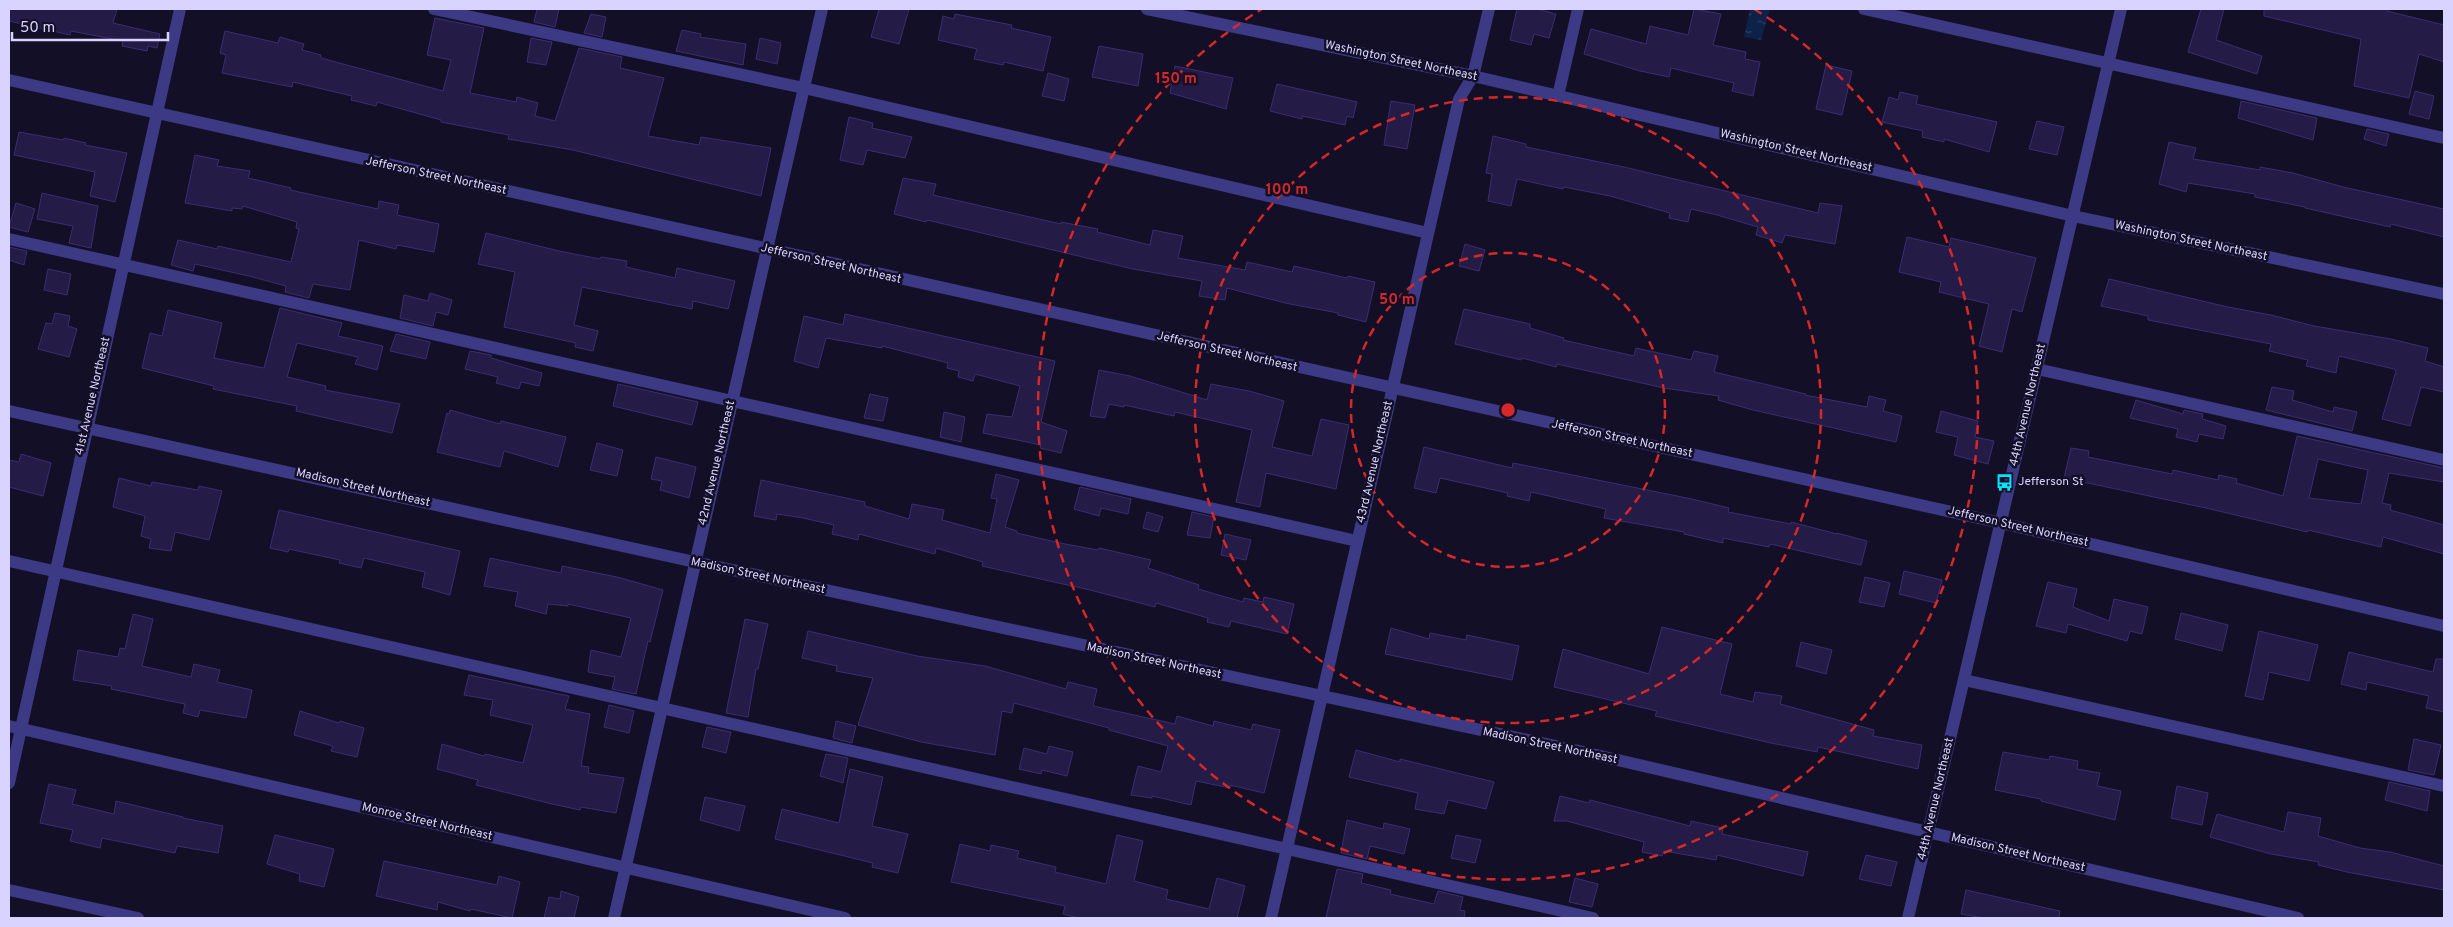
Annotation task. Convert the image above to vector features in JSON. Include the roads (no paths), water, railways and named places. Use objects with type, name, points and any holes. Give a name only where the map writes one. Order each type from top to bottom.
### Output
[{"type":"street","name":"41st Avenue Northeast","points":[[9,783],[15,728],[54,571],[180,9]]},
{"type":"street","points":[[434,9],[804,88],[1428,233]]},
{"type":"street","name":"42nd Avenue Northeast","points":[[614,918],[822,9]]},
{"type":"street","name":"Washington Street Northeast","points":[[1147,9],[1473,76],[2073,216],[2444,294]]},
{"type":"street","name":"43rd Avenue Northeast","points":[[1271,918],[1459,99],[1473,76],[1489,9]]},
{"type":"street","points":[[1558,96],[1578,9]]},
{"type":"street","points":[[1864,9],[2444,138]]},
{"type":"street","name":"44th Avenue Northeast","points":[[1908,918],[2122,9]]},
{"type":"street","name":"Jefferson Street Northeast","points":[[9,80],[2001,523],[2444,626]]},
{"type":"street","points":[[9,239],[1357,541]]},
{"type":"street","points":[[2037,369],[2444,460]]},
{"type":"street","name":"Madison Street Northeast","points":[[9,411],[695,562],[1580,751],[2298,918]]},
{"type":"street","points":[[9,561],[1286,851],[1592,918]]},
{"type":"street","points":[[1964,680],[2444,786]]},
{"type":"street","name":"Monroe Street Northeast","points":[[15,728],[845,918]]},
{"type":"street","points":[[9,890],[138,918]]},
{"type":"water","points":[[1750,9],[1770,9],[1761,40],[1744,37]]},
{"type":"place","name":"Jefferson St","points":[[2004,482]]}]
